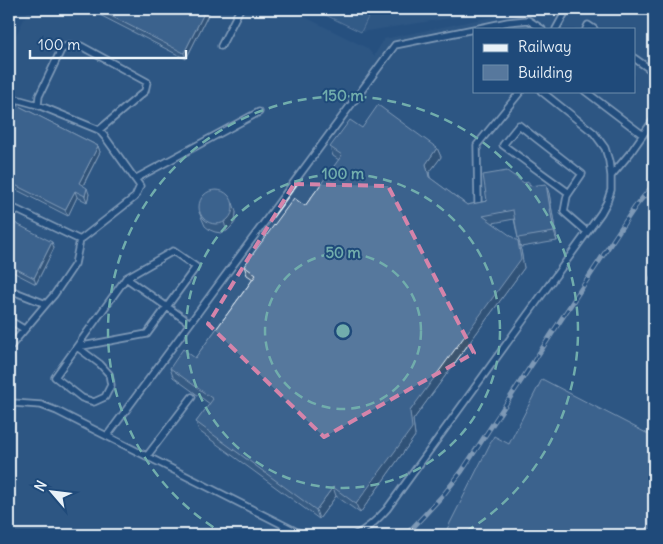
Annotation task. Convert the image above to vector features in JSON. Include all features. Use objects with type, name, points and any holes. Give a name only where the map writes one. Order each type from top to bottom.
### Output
[{"type":"lane","points":[[221,46],[240,9]]},
{"type":"lane","points":[[557,28],[567,9]]},
{"type":"lane","points":[[480,28],[528,20],[540,28]]},
{"type":"lane","points":[[107,436],[395,45],[473,29]]},
{"type":"lane","points":[[38,104],[39,96],[61,50],[68,45],[81,46],[147,82],[145,91],[99,130]]},
{"type":"lane","points":[[636,59],[654,72]]},
{"type":"lane","points":[[478,204],[477,145],[520,92]]},
{"type":"lane","points":[[355,535],[375,522],[387,509],[602,213],[607,202],[611,190],[611,176],[605,148],[594,133],[542,92]]},
{"type":"lane","points":[[586,92],[643,135]]},
{"type":"lane","points":[[9,97],[38,104],[99,130],[140,186],[135,197],[80,240],[75,264],[54,296],[9,348]]},
{"type":"lane","points":[[135,179],[259,112]]},
{"type":"lane","points":[[611,176],[654,120]]},
{"type":"lane","points":[[569,193],[503,145],[519,125],[582,174],[567,196],[564,212],[587,232]]},
{"type":"lane","points":[[9,206],[80,240]]},
{"type":"lane","points":[[173,251],[196,267],[147,334],[77,347],[100,364],[109,374],[111,385],[105,396],[94,402],[82,398],[55,377],[126,278],[173,251]]},
{"type":"lane","points":[[126,278],[190,324]]},
{"type":"lane","points":[[9,292],[10,290],[46,304]]},
{"type":"lane","points":[[9,320],[24,329]]},
{"type":"lane","points":[[147,456],[192,397]]},
{"type":"lane","points":[[9,405],[13,403],[41,405],[57,411],[303,535]]},
{"type":"highlighted area","points":[[294,184],[388,186],[474,353],[324,437],[208,324]]},
{"type":"shaded area","points":[[29,9],[289,9],[367,48],[374,56],[384,39],[521,11],[541,14],[545,9],[654,9],[654,535],[9,535],[9,49]]},
{"type":"shaded area","points":[[313,9],[372,9],[361,32]]},
{"type":"shaded area","points":[[372,9],[543,9],[470,15],[361,32]]},
{"type":"building","points":[[97,9],[206,9],[184,53]]},
{"type":"building","points":[[9,101],[98,146],[79,183],[87,188],[85,196],[75,191],[65,210],[9,182]]},
{"type":"building","points":[[378,105],[437,148],[426,164],[429,177],[467,205],[487,201],[483,175],[507,171],[524,183],[529,182],[529,186],[546,184],[554,232],[518,238],[513,210],[483,216],[518,241],[521,259],[410,411],[412,428],[356,504],[333,487],[316,510],[196,422],[213,399],[170,368],[183,349],[195,358],[256,275],[244,266],[294,198],[305,206],[342,155],[330,147],[350,120],[362,128]]},
{"type":"building","points":[[216,190],[228,195],[233,207],[228,219],[216,224],[204,219],[199,207],[204,195]]},
{"type":"building","points":[[9,220],[52,242],[34,278],[9,265]]},
{"type":"building","points":[[542,379],[654,437],[654,535],[444,535],[494,436],[509,444]]},
{"type":"railway","points":[[406,535],[444,494],[462,471],[635,207],[654,184]]}]
